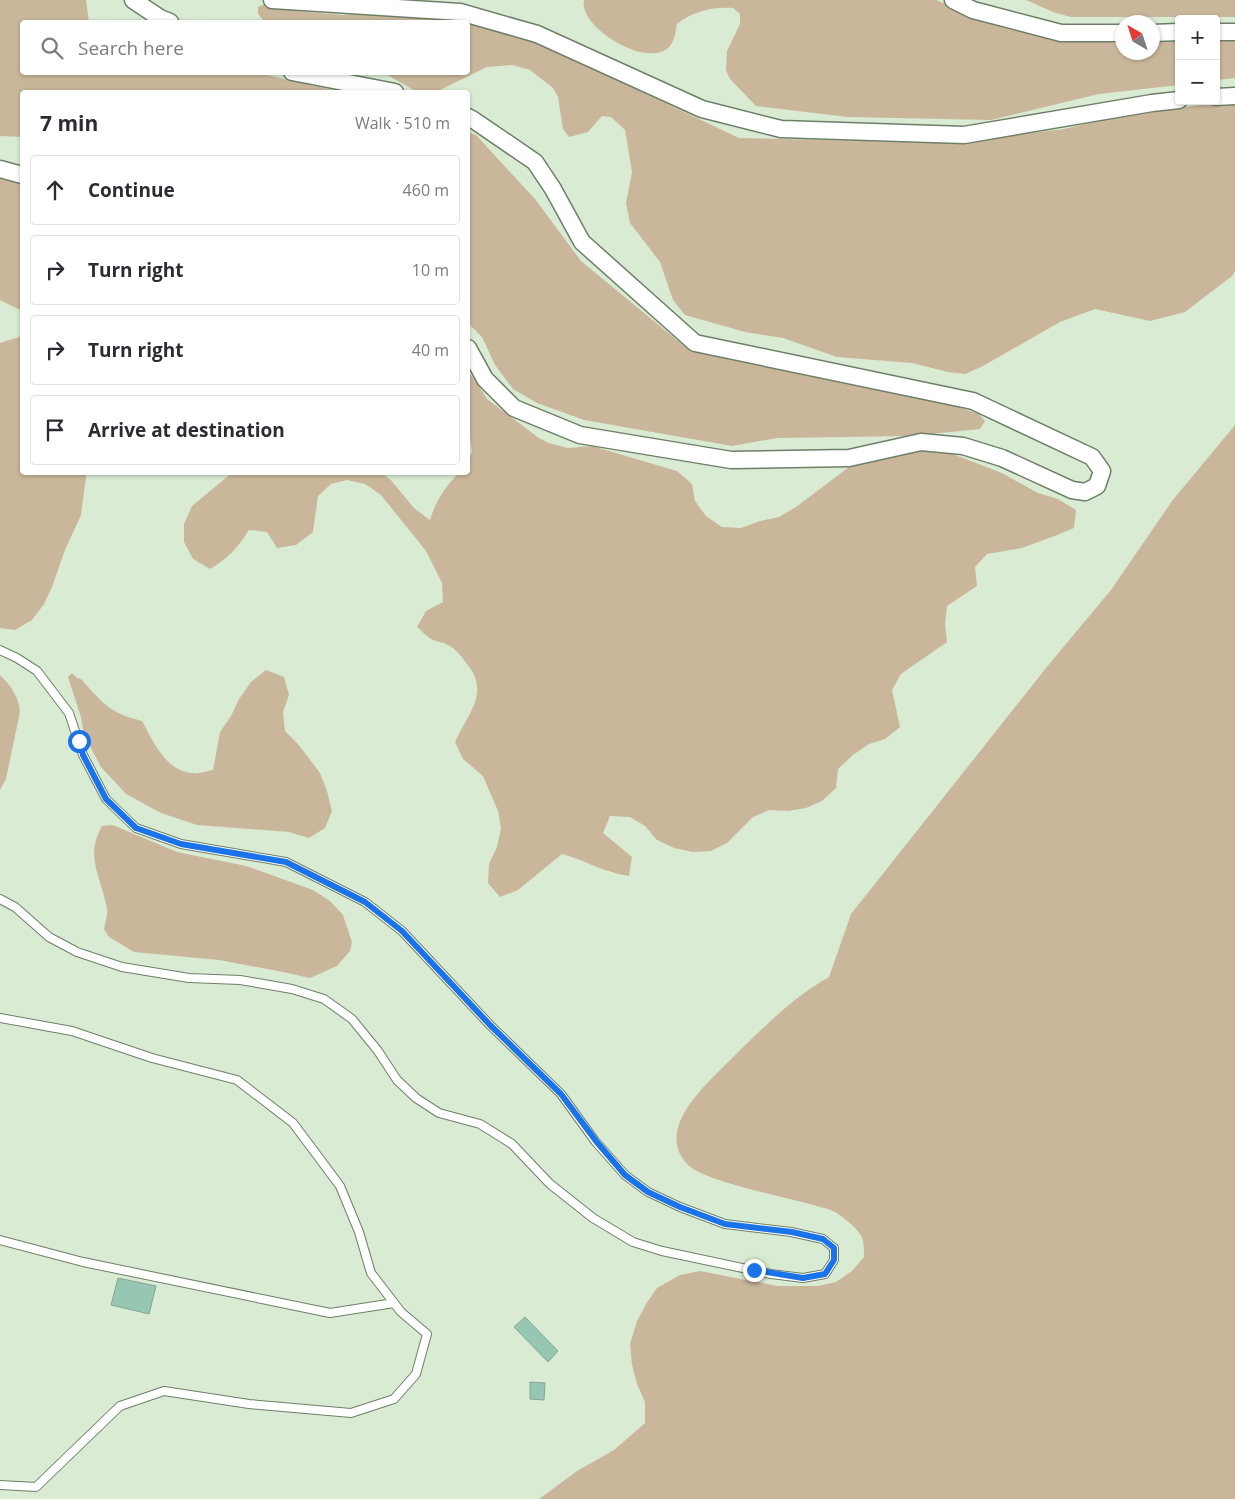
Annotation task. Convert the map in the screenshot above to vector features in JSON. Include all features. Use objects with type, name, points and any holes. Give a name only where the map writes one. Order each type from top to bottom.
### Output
[{"type":"street","points":[[133,0],[165,20]]},
{"type":"street","points":[[272,0],[460,12],[537,34],[702,109],[781,129],[964,135],[1175,100]]},
{"type":"street","points":[[953,0],[973,10],[1061,33],[1115,33]]},
{"type":"street","points":[[1160,33],[1175,32]]},
{"type":"street","points":[[1220,32],[1235,32]]},
{"type":"street","points":[[307,75],[384,90]]},
{"type":"street","points":[[1220,97],[1235,96]]},
{"type":"street","points":[[470,118],[535,162],[553,189],[582,242],[695,342],[973,402],[1092,457],[1102,472],[1097,486],[1085,492],[1072,490],[1002,458],[963,446],[921,442],[849,458],[731,460],[580,435],[514,408],[485,379],[470,352]]},
{"type":"street","points":[[0,169],[20,174]]},
{"type":"lane","points":[[0,650],[37,671],[69,713],[83,755],[106,799],[136,828],[181,844],[286,862],[365,902],[402,931],[490,1025],[561,1094],[596,1141],[625,1175],[648,1192],[680,1207],[725,1224],[792,1232],[823,1239],[834,1248],[834,1260],[825,1274],[803,1278],[771,1274],[662,1251],[633,1242],[593,1218],[550,1184],[512,1144],[480,1124],[439,1113],[416,1098],[397,1080],[378,1051],[352,1019],[324,999],[292,989],[240,980],[189,978],[122,967],[77,952],[49,937],[15,908],[0,899]]},
{"type":"lane","points":[[0,1018],[72,1031],[152,1058],[237,1080],[293,1123],[340,1186],[359,1232],[371,1273],[402,1312],[427,1334],[416,1374],[394,1399],[352,1414],[249,1404],[164,1391],[120,1406],[36,1487],[0,1485]]},
{"type":"lane","points":[[0,1240],[83,1262],[330,1313],[394,1303]]},
{"type":"shaded area","points":[[0,0],[86,0],[89,20],[20,20],[20,75],[267,75],[332,90],[20,90],[20,137],[0,136]]},
{"type":"shaded area","points":[[584,0],[936,0],[1008,29],[1076,40],[1115,39],[1115,60],[1160,60],[1160,38],[1175,37],[1175,85],[1099,94],[991,120],[848,117],[756,106],[730,79],[726,70],[727,51],[740,24],[740,14],[733,8],[711,9],[690,16],[677,24],[672,43],[663,51],[650,53],[619,44],[592,23],[585,11]]},
{"type":"shaded area","points":[[1026,0],[1235,0],[1235,17],[1220,17],[1220,15],[1160,17],[1160,15],[1115,15],[1115,17],[1071,17],[1053,12]]},
{"type":"shaded area","points":[[267,3],[295,11],[343,15],[394,11],[445,20],[263,20],[258,14],[258,7]]},
{"type":"shaded area","points":[[470,24],[504,31],[541,44],[739,138],[946,143],[1064,129],[1102,120],[1200,105],[1235,103],[1235,271],[1232,276],[1185,312],[1150,321],[1095,309],[1060,322],[983,366],[965,374],[912,363],[837,357],[783,338],[745,332],[685,315],[673,300],[660,262],[630,223],[626,203],[632,172],[625,130],[611,117],[602,116],[588,132],[569,137],[563,129],[558,97],[553,88],[530,70],[512,65],[487,67],[440,90],[414,90],[387,75],[470,75]]},
{"type":"shaded area","points":[[1235,36],[1235,78],[1220,80],[1220,37]]},
{"type":"shaded area","points":[[470,133],[476,135],[535,199],[581,261],[683,345],[749,362],[952,405],[979,414],[985,421],[980,429],[911,436],[777,438],[732,446],[584,420],[537,403],[513,389],[495,365],[482,337],[470,325]]},
{"type":"shaded area","points":[[0,177],[20,182],[20,310],[0,300]]},
{"type":"shaded area","points":[[20,337],[20,475],[86,475],[81,515],[65,550],[52,587],[44,604],[32,620],[15,630],[0,628],[0,343]]},
{"type":"shaded area","points":[[470,374],[487,399],[539,438],[549,443],[568,448],[592,446],[677,471],[692,484],[695,501],[706,516],[722,527],[741,528],[779,517],[796,507],[857,461],[913,450],[932,449],[950,453],[1002,473],[1038,493],[1058,499],[1076,510],[1074,528],[1022,548],[987,554],[975,567],[977,586],[947,606],[945,624],[947,642],[901,674],[892,690],[900,727],[885,739],[869,744],[838,769],[836,788],[822,801],[806,808],[788,811],[769,810],[753,817],[727,843],[711,851],[693,852],[674,848],[657,840],[645,826],[630,817],[610,816],[603,833],[632,857],[629,876],[611,872],[562,854],[518,890],[500,897],[488,883],[489,864],[497,847],[501,829],[498,811],[483,776],[463,759],[455,742],[474,704],[477,685],[474,675],[456,650],[451,646],[431,639],[417,627],[426,611],[443,602],[442,583],[426,551],[381,495],[365,484],[347,480],[331,484],[318,496],[313,532],[296,545],[277,548],[267,532],[249,530],[232,552],[210,569],[193,559],[184,542],[184,524],[192,506],[229,475],[384,475],[390,479],[414,508],[430,520],[438,500],[449,483],[457,475],[470,475],[470,456],[472,452],[470,437]]},
{"type":"shaded area","points":[[1235,425],[1235,1499],[539,1499],[577,1471],[614,1450],[645,1423],[645,1402],[637,1384],[632,1365],[630,1344],[637,1321],[657,1288],[680,1275],[700,1271],[777,1286],[818,1286],[836,1282],[852,1271],[864,1257],[861,1235],[835,1212],[727,1183],[697,1171],[688,1165],[679,1153],[676,1140],[678,1127],[692,1101],[720,1070],[785,1008],[829,977],[851,914],[1050,663],[1111,590],[1172,501]]},
{"type":"shaded area","points":[[266,670],[284,677],[289,695],[283,712],[285,731],[298,744],[320,773],[327,791],[332,811],[325,828],[309,838],[289,832],[197,825],[161,813],[126,794],[101,767],[84,735],[81,717],[68,677],[72,673],[81,679],[107,706],[121,714],[142,721],[156,746],[175,767],[184,771],[200,773],[213,770],[220,732],[251,682]]},
{"type":"shaded area","points":[[0,675],[14,692],[20,712],[6,779],[0,790]]},
{"type":"shaded area","points":[[113,825],[177,852],[246,866],[313,890],[330,901],[343,915],[352,942],[350,951],[337,966],[310,978],[219,960],[134,952],[109,937],[104,929],[107,909],[96,868],[94,848],[102,826]]},
{"type":"building","points":[[118,1278],[156,1286],[149,1314],[111,1305]]},
{"type":"building","points":[[525,1317],[558,1351],[548,1362],[514,1327]]},
{"type":"building","points":[[530,1382],[545,1383],[544,1400],[530,1399]]},
{"type":"route","points":[[79,741],[83,755],[106,799],[136,828],[181,844],[286,862],[365,902],[402,931],[490,1025],[561,1094],[596,1141],[625,1175],[648,1192],[680,1207],[725,1224],[792,1232],[823,1239],[834,1248],[834,1260],[825,1274],[803,1278],[754,1270]]}]
